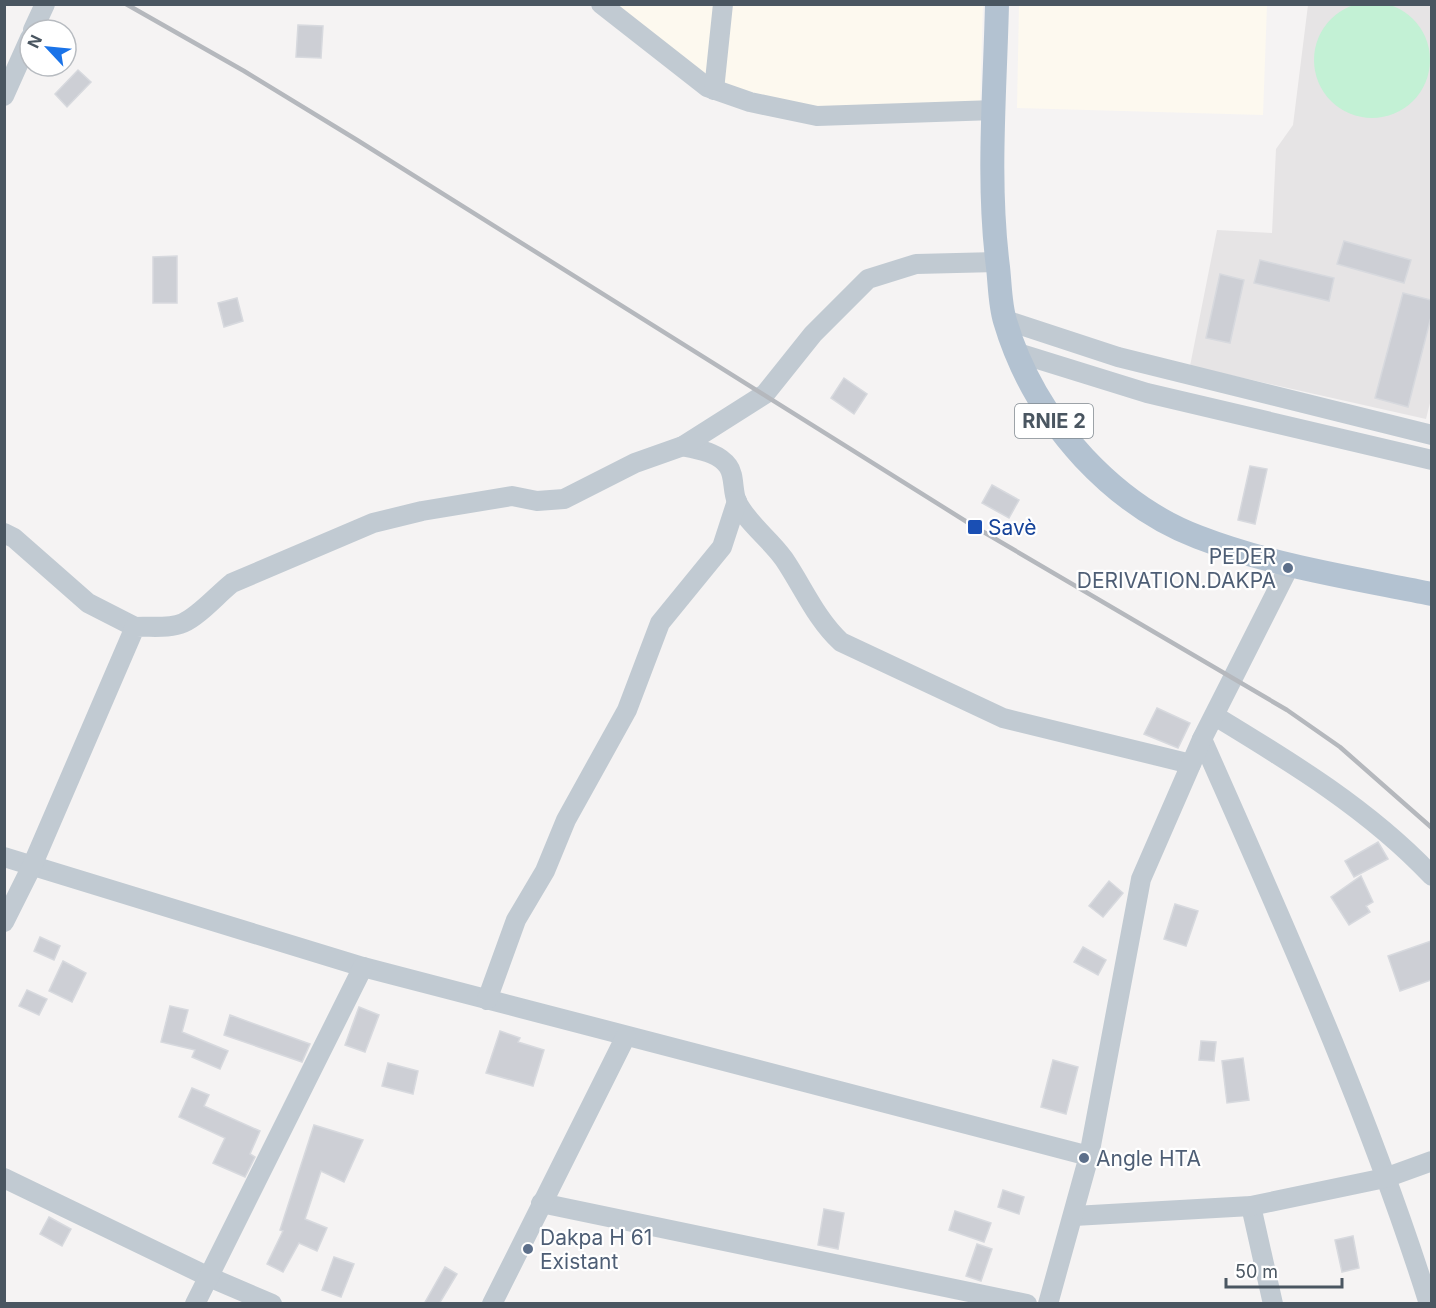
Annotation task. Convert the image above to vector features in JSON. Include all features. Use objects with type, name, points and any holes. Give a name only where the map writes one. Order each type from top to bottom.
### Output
[{"type":"main road","name":"RNIE 2","points":[[997,4],[993,233],[1005,320],[1030,383],[1048,414],[1074,447],[1124,496],[1171,526],[1198,537],[1290,565],[1431,594]]},
{"type":"street","points":[[39,18],[45,4]]},
{"type":"street","points":[[601,4],[692,77],[714,90],[776,109],[817,116],[994,110]]},
{"type":"street","points":[[714,90],[723,4]]},
{"type":"street","points":[[4,96],[18,65]]},
{"type":"street","points":[[4,533],[88,603],[135,627],[181,624],[195,616],[212,598],[232,584],[374,523],[422,511],[512,496],[537,501],[564,499],[635,463],[683,446],[765,394],[813,334],[868,279],[916,264],[997,262]]},
{"type":"street","points":[[1005,320],[1118,357],[1431,435]]},
{"type":"street","points":[[1018,353],[1147,393],[1430,455]]},
{"type":"street","points":[[683,446],[720,458],[730,467],[737,501],[758,531],[783,557],[829,631],[841,642],[1003,718],[1191,764]]},
{"type":"street","points":[[487,1000],[516,920],[545,871],[566,820],[627,710],[660,623],[722,547],[737,501]]},
{"type":"street","points":[[1048,1304],[1089,1156],[1141,879],[1202,739],[1290,565]]},
{"type":"street","points":[[4,922],[32,866],[135,627]]},
{"type":"street","points":[[1215,716],[1294,764],[1388,835],[1431,876]]},
{"type":"street","points":[[1202,739],[1342,1058],[1412,1247],[1429,1304]]},
{"type":"street","points":[[4,857],[363,967],[1089,1156]]},
{"type":"street","points":[[195,1304],[363,967]]},
{"type":"street","points":[[492,1304],[626,1036]]},
{"type":"street","points":[[1074,1216],[1251,1206],[1385,1178],[1431,1161]]},
{"type":"street","points":[[4,1178],[209,1277],[272,1304]]},
{"type":"street","points":[[541,1203],[1027,1304]]},
{"type":"street","points":[[1251,1206],[1273,1304]]},
{"type":"shaded area","points":[[613,5],[983,5],[980,103],[818,107],[728,86],[685,62]]},
{"type":"shaded area","points":[[1019,5],[1267,5],[1263,115],[1017,108]]},
{"type":"shaded area","points":[[1308,5],[1431,5],[1432,395],[1426,419],[1190,366],[1217,230],[1272,233],[1276,149],[1293,125]]},
{"type":"green space","points":[[1372,2],[1394,7],[1413,19],[1425,38],[1430,60],[1425,82],[1413,101],[1394,113],[1372,118],[1350,113],[1331,101],[1319,82],[1314,60],[1319,38],[1331,19],[1350,7]]},
{"type":"building","points":[[298,25],[323,26],[321,58],[296,57]]},
{"type":"building","points":[[78,70],[91,82],[67,107],[55,94],[70,78],[78,78]]},
{"type":"building","points":[[1344,241],[1411,260],[1404,283],[1337,264]]},
{"type":"building","points":[[177,256],[177,303],[153,303],[153,257]]},
{"type":"building","points":[[1260,260],[1334,278],[1329,301],[1254,283]]},
{"type":"building","points":[[1220,274],[1244,280],[1230,343],[1206,338]]},
{"type":"building","points":[[1403,293],[1431,300],[1431,317],[1408,407],[1375,398]]},
{"type":"building","points":[[237,298],[243,321],[224,327],[218,303]]},
{"type":"building","points":[[844,378],[867,394],[854,414],[831,398]]},
{"type":"building","points":[[1250,466],[1267,469],[1255,524],[1238,520]]},
{"type":"building","points":[[992,485],[1019,500],[1009,518],[982,503]]},
{"type":"building","points":[[1157,708],[1190,723],[1178,748],[1144,734]]},
{"type":"building","points":[[1378,842],[1388,859],[1354,877],[1345,861]]},
{"type":"building","points":[[1361,876],[1373,902],[1366,906],[1370,912],[1349,925],[1331,897]]},
{"type":"building","points":[[1109,881],[1123,893],[1103,917],[1089,906]]},
{"type":"building","points":[[1175,904],[1198,911],[1186,946],[1164,939]]},
{"type":"building","points":[[40,937],[60,946],[54,960],[34,951]]},
{"type":"building","points":[[1431,941],[1431,980],[1400,991],[1388,956]]},
{"type":"building","points":[[1083,947],[1106,960],[1098,975],[1074,962]]},
{"type":"building","points":[[63,961],[86,973],[72,1002],[49,991]]},
{"type":"building","points":[[27,990],[47,999],[39,1015],[19,1006]]},
{"type":"building","points":[[170,1006],[188,1010],[182,1032],[228,1051],[220,1069],[192,1057],[195,1050],[161,1042]]},
{"type":"building","points":[[359,1007],[379,1015],[365,1052],[345,1045]]},
{"type":"building","points":[[230,1015],[310,1044],[302,1062],[224,1035]]},
{"type":"building","points":[[500,1031],[520,1038],[518,1042],[544,1050],[533,1086],[486,1073]]},
{"type":"building","points":[[1201,1041],[1216,1042],[1214,1061],[1199,1060]]},
{"type":"building","points":[[1243,1058],[1249,1100],[1227,1103],[1222,1061]]},
{"type":"building","points":[[1053,1060],[1078,1067],[1066,1114],[1041,1107]]},
{"type":"building","points":[[388,1063],[418,1071],[413,1094],[382,1086]]},
{"type":"building","points":[[192,1088],[209,1095],[204,1106],[260,1131],[250,1154],[255,1157],[245,1177],[213,1163],[225,1138],[179,1117]]},
{"type":"building","points":[[314,1125],[363,1140],[344,1182],[321,1171],[305,1219],[327,1228],[317,1251],[299,1243],[283,1272],[267,1264],[283,1231],[280,1230]]},
{"type":"building","points":[[1003,1190],[1024,1197],[1019,1214],[998,1207]]},
{"type":"building","points":[[824,1209],[844,1213],[838,1249],[818,1245]]},
{"type":"building","points":[[955,1211],[991,1223],[984,1242],[949,1230]]},
{"type":"building","points":[[49,1217],[71,1229],[62,1246],[40,1234]]},
{"type":"building","points":[[1353,1236],[1359,1268],[1342,1272],[1335,1240]]},
{"type":"building","points":[[977,1244],[992,1249],[981,1281],[966,1276]]},
{"type":"building","points":[[334,1257],[354,1264],[341,1297],[322,1290]]},
{"type":"building","points":[[445,1267],[457,1274],[439,1304],[424,1304]]},
{"type":"railway","points":[[126,4],[244,71],[357,140],[975,527],[1287,710],[1340,747],[1432,828]]},
{"type":"place","name":"Savè","points":[[975,527]]},
{"type":"place","name":"PEDER DERIVATION.DAKPA","points":[[1288,568]]},
{"type":"place","name":"Angle HTA","points":[[1084,1158]]},
{"type":"place","name":"Dakpa H 61 Existant","points":[[528,1249]]}]
